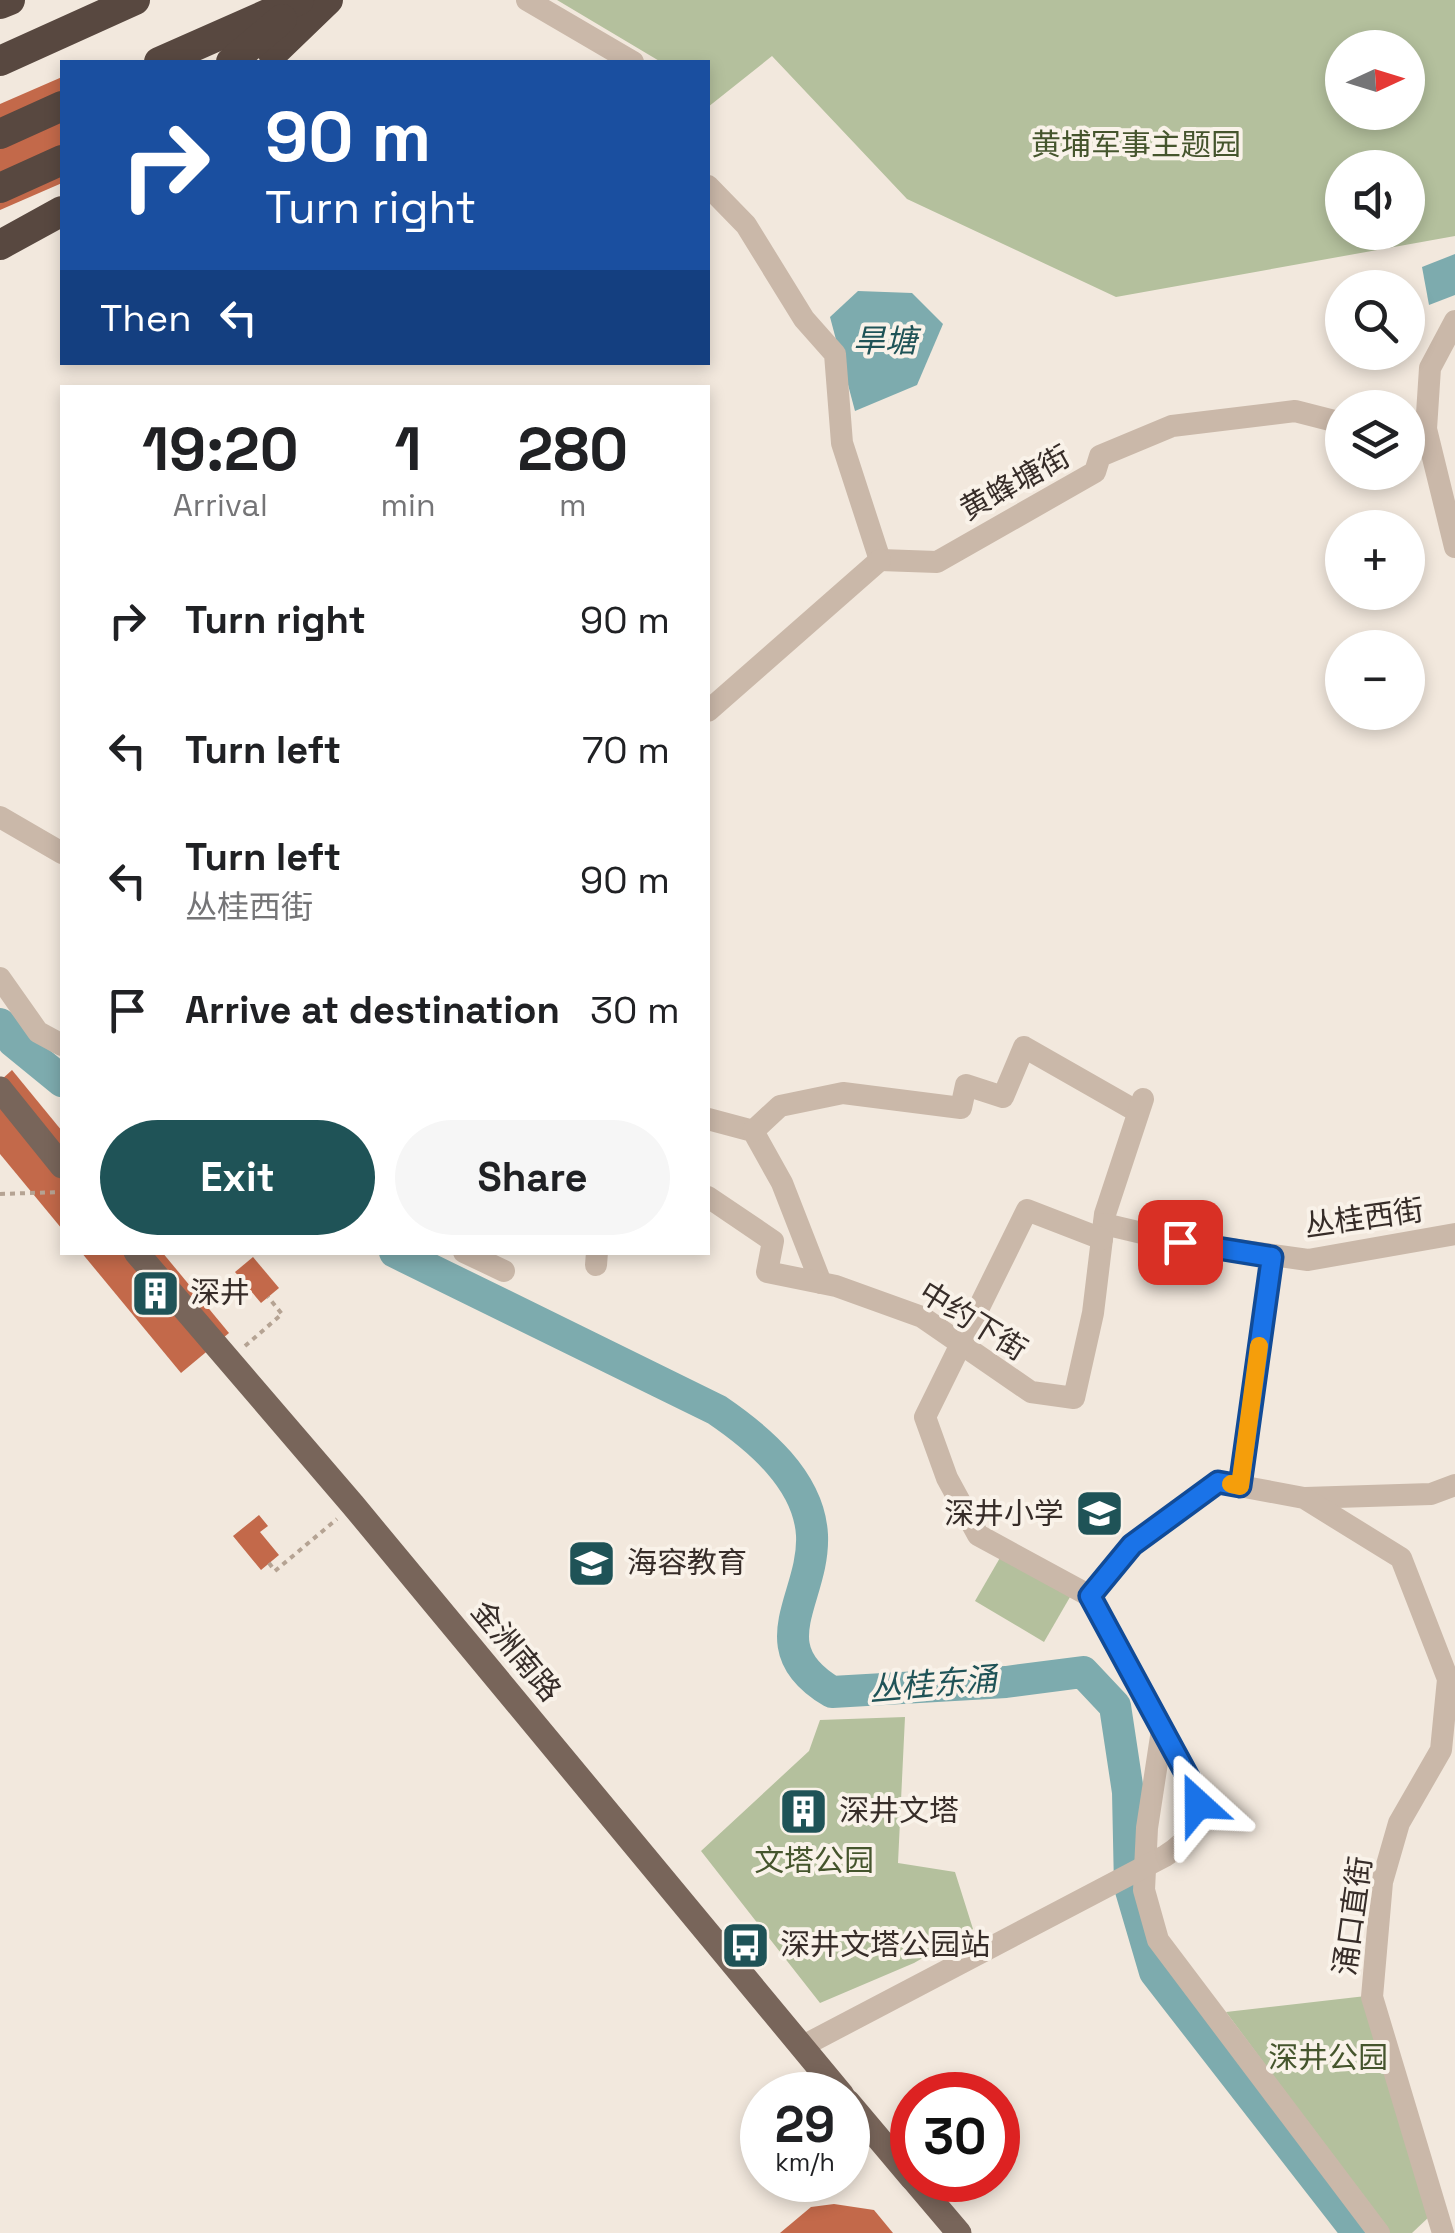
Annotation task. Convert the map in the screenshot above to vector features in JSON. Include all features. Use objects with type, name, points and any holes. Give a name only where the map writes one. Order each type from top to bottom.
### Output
[{"type":"highway","points":[[0,4],[10,0]]},
{"type":"highway","points":[[0,62],[134,0]]},
{"type":"highway","points":[[164,60],[302,0]]},
{"type":"highway","points":[[232,60],[302,0]]},
{"type":"highway","points":[[265,60],[328,0]]},
{"type":"highway","points":[[0,134],[60,107]]},
{"type":"highway","points":[[0,188],[60,161]]},
{"type":"highway","points":[[0,245],[60,212]]},
{"type":"main road","points":[[0,1089],[60,1164]]},
{"type":"main road","name":"金洲南路","points":[[139,1255],[353,1505],[822,2072]]},
{"type":"main road","points":[[870,2128],[890,2152]]},
{"type":"main road","points":[[933,2202],[959,2233]]},
{"type":"street","points":[[527,0],[630,60]]},
{"type":"street","points":[[710,188],[746,224],[804,319],[835,354],[842,443],[880,560],[710,709]]},
{"type":"street","points":[[1425,392],[1430,368],[1455,321]]},
{"type":"street","name":"黄蜂塘街","points":[[880,560],[937,562],[1095,472],[1100,456],[1172,426],[1295,411],[1325,419]]},
{"type":"street","points":[[1425,455],[1455,547]]},
{"type":"street","points":[[0,816],[60,852]]},
{"type":"street","points":[[0,978],[38,1032],[60,1044]]},
{"type":"street","name":"中约下街","points":[[710,1198],[773,1241],[767,1272],[821,1282],[922,1318],[1031,1392],[1074,1398],[1094,1313],[1103,1232],[1140,1105],[1024,1047],[1003,1096],[966,1085],[961,1108],[843,1093],[780,1106],[752,1131]]},
{"type":"street","points":[[710,1120],[752,1131],[782,1183],[821,1282]]},
{"type":"street","name":"丛桂西街","points":[[960,1344],[1027,1210],[1103,1232],[1308,1260],[1455,1234]]},
{"type":"street","points":[[470,1255],[504,1271]]},
{"type":"street","points":[[1240,1486],[1272,1257]]},
{"type":"street","points":[[801,2047],[1165,1856],[1190,1836],[1198,1804],[1194,1788],[1090,1596],[978,1535],[947,1478],[925,1417],[960,1344]]},
{"type":"street","points":[[1090,1596],[1132,1545],[1218,1482],[1304,1498],[1431,1494],[1455,1484]]},
{"type":"street","name":"涌口直街","points":[[1304,1498],[1401,1558],[1448,1679],[1441,1750],[1399,1823],[1382,1882],[1372,1997],[1443,2233]]},
{"type":"street","points":[[1162,1730],[1147,1828],[1144,1890],[1158,1940],[1379,2233]]},
{"type":"path","points":[[0,1194],[60,1192]]},
{"type":"path","points":[[230,1359],[282,1314],[268,1297]]},
{"type":"path","points":[[270,1563],[276,1571],[353,1505]]},
{"type":"green space","name":"黄埔军事主题园","points":[[557,0],[1455,0],[1455,236],[1425,241],[1425,150],[1325,150],[1325,250],[1377,250],[1116,297],[907,199],[772,56],[710,105],[710,60],[658,60]]},
{"type":"green space","points":[[1001,1556],[1070,1597],[1044,1642],[975,1601]]},
{"type":"green space","name":"文塔公园","points":[[905,1717],[898,1863],[955,1872],[973,1929],[914,1963],[820,2003],[701,1851],[809,1751],[820,1720]]},
{"type":"green space","name":"深井公园","points":[[1366,1996],[1431,2215],[1412,2233],[1390,2233],[1226,2012]]},
{"type":"water","points":[[1455,254],[1455,295],[1429,305],[1422,267]]},
{"type":"water","name":"旱塘","points":[[858,291],[912,293],[943,324],[917,385],[855,411],[830,317]]},
{"type":"building","points":[[60,78],[60,184],[0,210],[0,104]]},
{"type":"building","points":[[12,1070],[60,1129],[60,1227],[0,1154],[0,1081]]},
{"type":"building","name":"深井","points":[[83,1255],[164,1255],[229,1333],[181,1373]]},
{"type":"building","points":[[253,1257],[279,1288],[261,1303],[235,1272]]},
{"type":"building","points":[[259,1515],[268,1526],[260,1532],[279,1555],[261,1570],[233,1536]]},
{"type":"building","name":"深井文塔","points":[[808,1801],[814,1810],[809,1820],[800,1821],[794,1812],[798,1802]]},
{"type":"building","points":[[834,2204],[874,2210],[893,2233],[780,2233],[811,2207]]},
{"type":"waterway","name":"丛桂东涌","points":[[0,1024],[13,1041],[60,1079]]},
{"type":"waterway","name":"丛桂东涌","points":[[401,1255],[717,1410],[779,1462],[802,1496],[812,1535],[811,1558],[795,1620],[793,1639],[797,1657],[809,1675],[832,1692],[1006,1682],[1083,1672],[1115,1706],[1128,1792],[1130,1887],[1155,1972],[1358,2233]]},
{"type":"slow traffic","points":[[1231,1484],[1240,1486],[1259,1346]]},
{"type":"place","name":"深井","points":[[155,1293]]},
{"type":"place","name":"深井小学","points":[[1099,1514]]},
{"type":"place","name":"海容教育","points":[[592,1563]]},
{"type":"place","name":"深井文塔","points":[[804,1811]]},
{"type":"place","name":"深井文塔公园站","points":[[745,1945]]},
{"type":"route","points":[[1180,1242],[1272,1257],[1240,1486],[1218,1482],[1132,1545],[1090,1596],[1194,1788],[1198,1804]]}]
